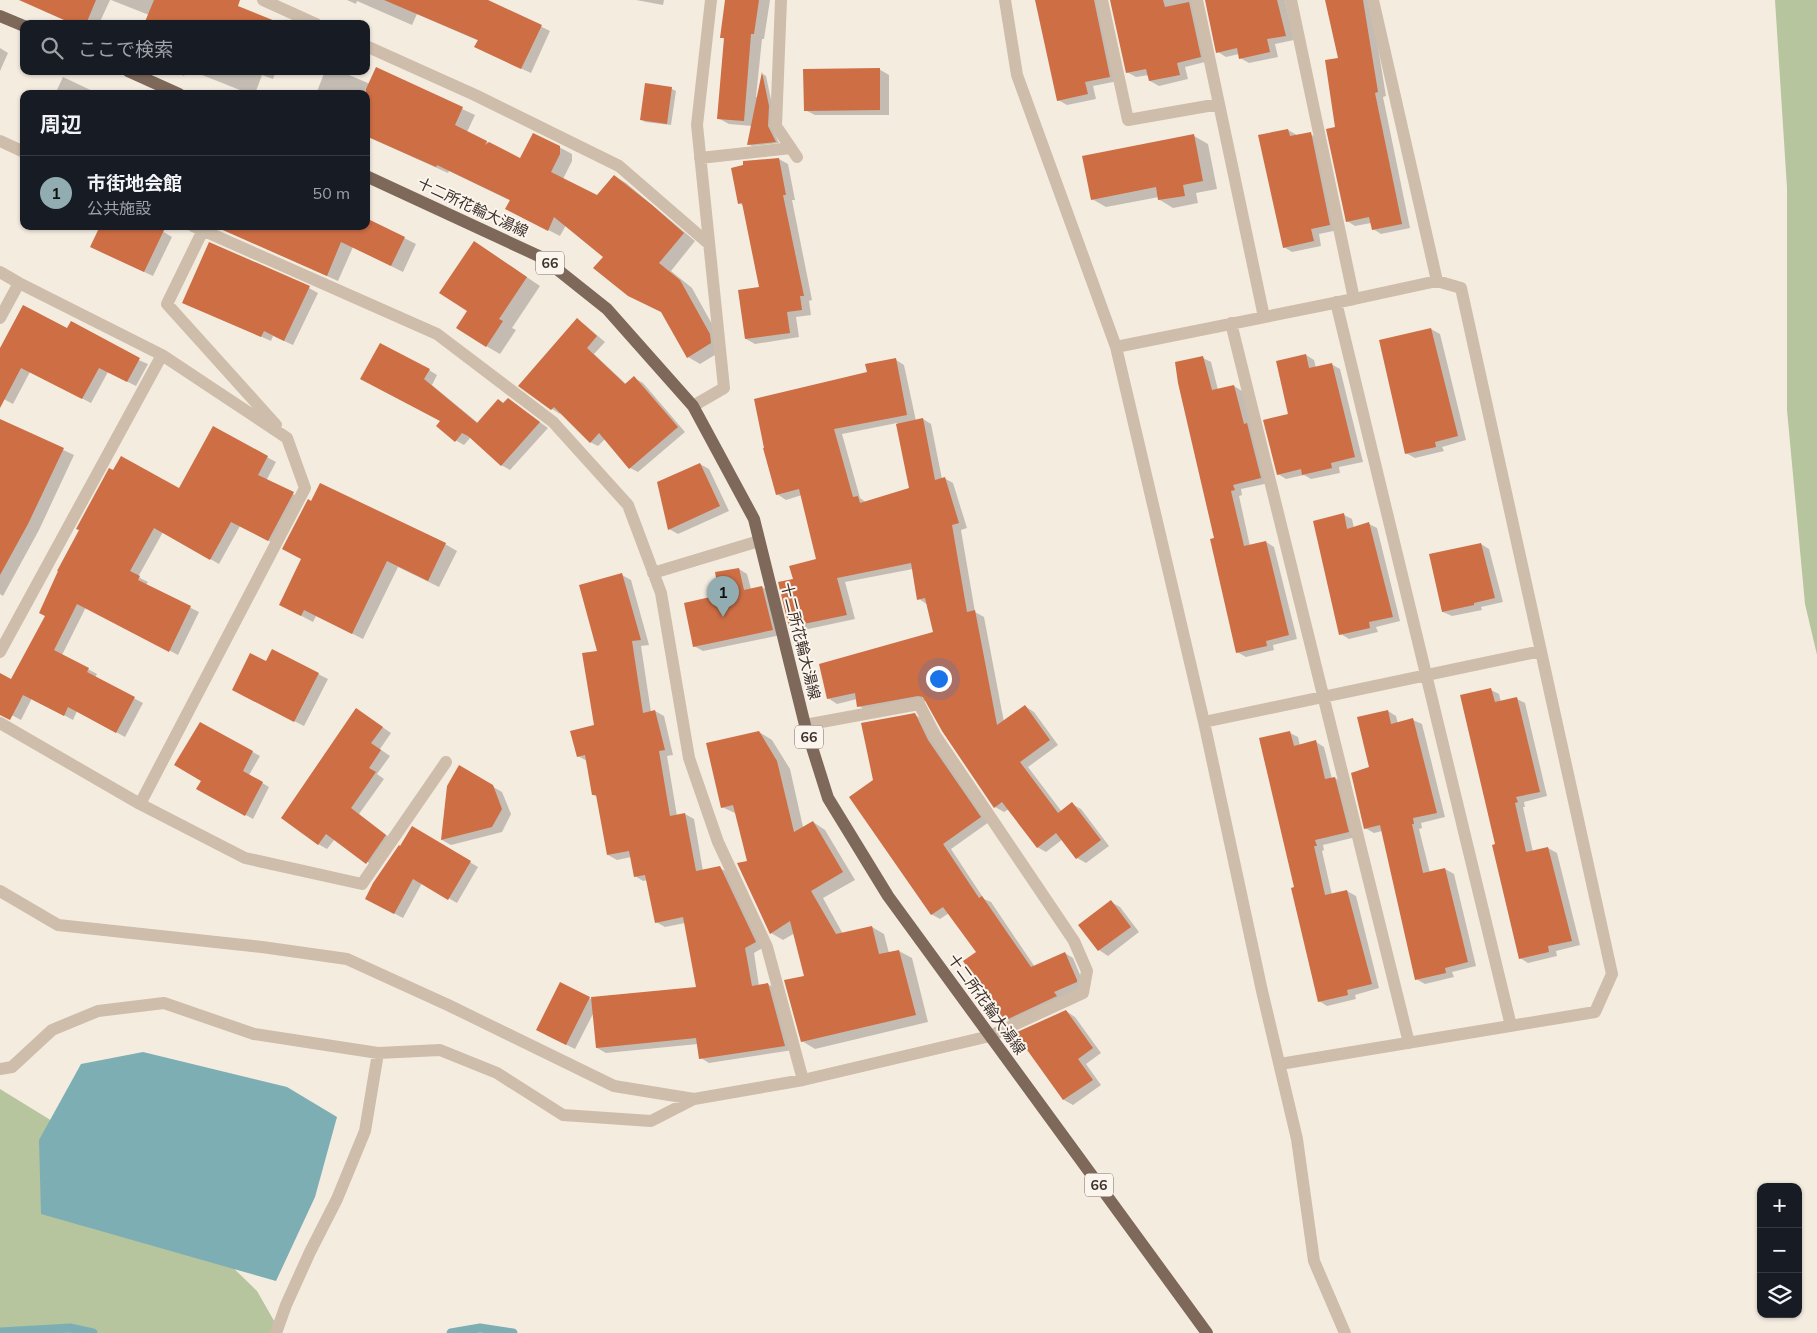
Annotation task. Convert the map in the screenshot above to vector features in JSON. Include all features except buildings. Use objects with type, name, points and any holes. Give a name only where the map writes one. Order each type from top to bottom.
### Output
[{"type":"main road","points":[[0,16],[20,24]]},
{"type":"main road","points":[[137,75],[170,90]]},
{"type":"main road","name":"十二所花輪大湯線","points":[[370,178],[544,258],[607,309],[694,406],[754,519],[805,725],[828,798],[888,896],[1207,1333]]},
{"type":"street","points":[[263,0],[307,20]]},
{"type":"street","points":[[694,406],[724,388],[697,125],[711,0]]},
{"type":"street","points":[[700,158],[794,153],[776,126],[781,0]]},
{"type":"street","points":[[1005,0],[1017,75],[1116,347],[1204,722],[1297,1139],[1314,1261],[1346,1333]]},
{"type":"street","points":[[1102,0],[1128,120],[1219,104]]},
{"type":"street","points":[[1197,0],[1264,317]]},
{"type":"street","points":[[1291,0],[1354,298]]},
{"type":"street","points":[[1373,0],[1437,281]]},
{"type":"street","points":[[370,48],[475,95],[619,166],[709,244]]},
{"type":"street","points":[[0,141],[20,150]]},
{"type":"street","points":[[140,804],[305,488],[287,438],[167,304],[199,230]]},
{"type":"street","points":[[204,230],[437,334],[553,422],[628,505],[661,593],[689,758],[718,842],[767,947],[803,1080]]},
{"type":"street","points":[[0,272],[162,355],[287,438]]},
{"type":"street","points":[[1116,347],[1437,281],[1461,288],[1612,974],[1595,1012],[1280,1064]]},
{"type":"street","points":[[0,318],[19,283]]},
{"type":"street","points":[[1336,302],[1511,1026]]},
{"type":"street","points":[[1231,323],[1409,1043]]},
{"type":"street","points":[[0,652],[162,355]]},
{"type":"street","points":[[653,573],[760,541]]},
{"type":"street","points":[[1204,722],[1541,651]]},
{"type":"street","points":[[0,1069],[12,1067],[52,1030],[98,1010],[164,1003],[254,1034],[378,1053],[440,1050],[497,1073],[563,1115],[652,1121],[694,1099],[803,1080],[990,1036],[1083,993],[1087,971],[1074,941],[935,735],[919,704],[805,725]]},
{"type":"street","points":[[0,723],[140,804],[245,858],[362,884],[446,762]]},
{"type":"street","points":[[0,891],[58,925],[262,947],[347,959],[448,1005],[614,1086],[694,1099]]},
{"type":"street","points":[[276,1333],[286,1305],[337,1199],[365,1131],[378,1053]]},
{"type":"green space","points":[[1775,0],[1817,0],[1817,655],[1805,604],[1787,410],[1787,188]]},
{"type":"green space","points":[[0,1089],[135,1172],[257,1291],[281,1333],[0,1333]]},
{"type":"water","points":[[143,1052],[287,1087],[337,1117],[315,1197],[276,1281],[41,1214],[39,1140],[81,1064]]},
{"type":"waterway","points":[[0,1332],[70,1328],[93,1333]]},
{"type":"waterway","points":[[451,1333],[480,1328],[513,1333]]},
{"type":"place","name":"市街地会館","points":[[723,617]]}]
